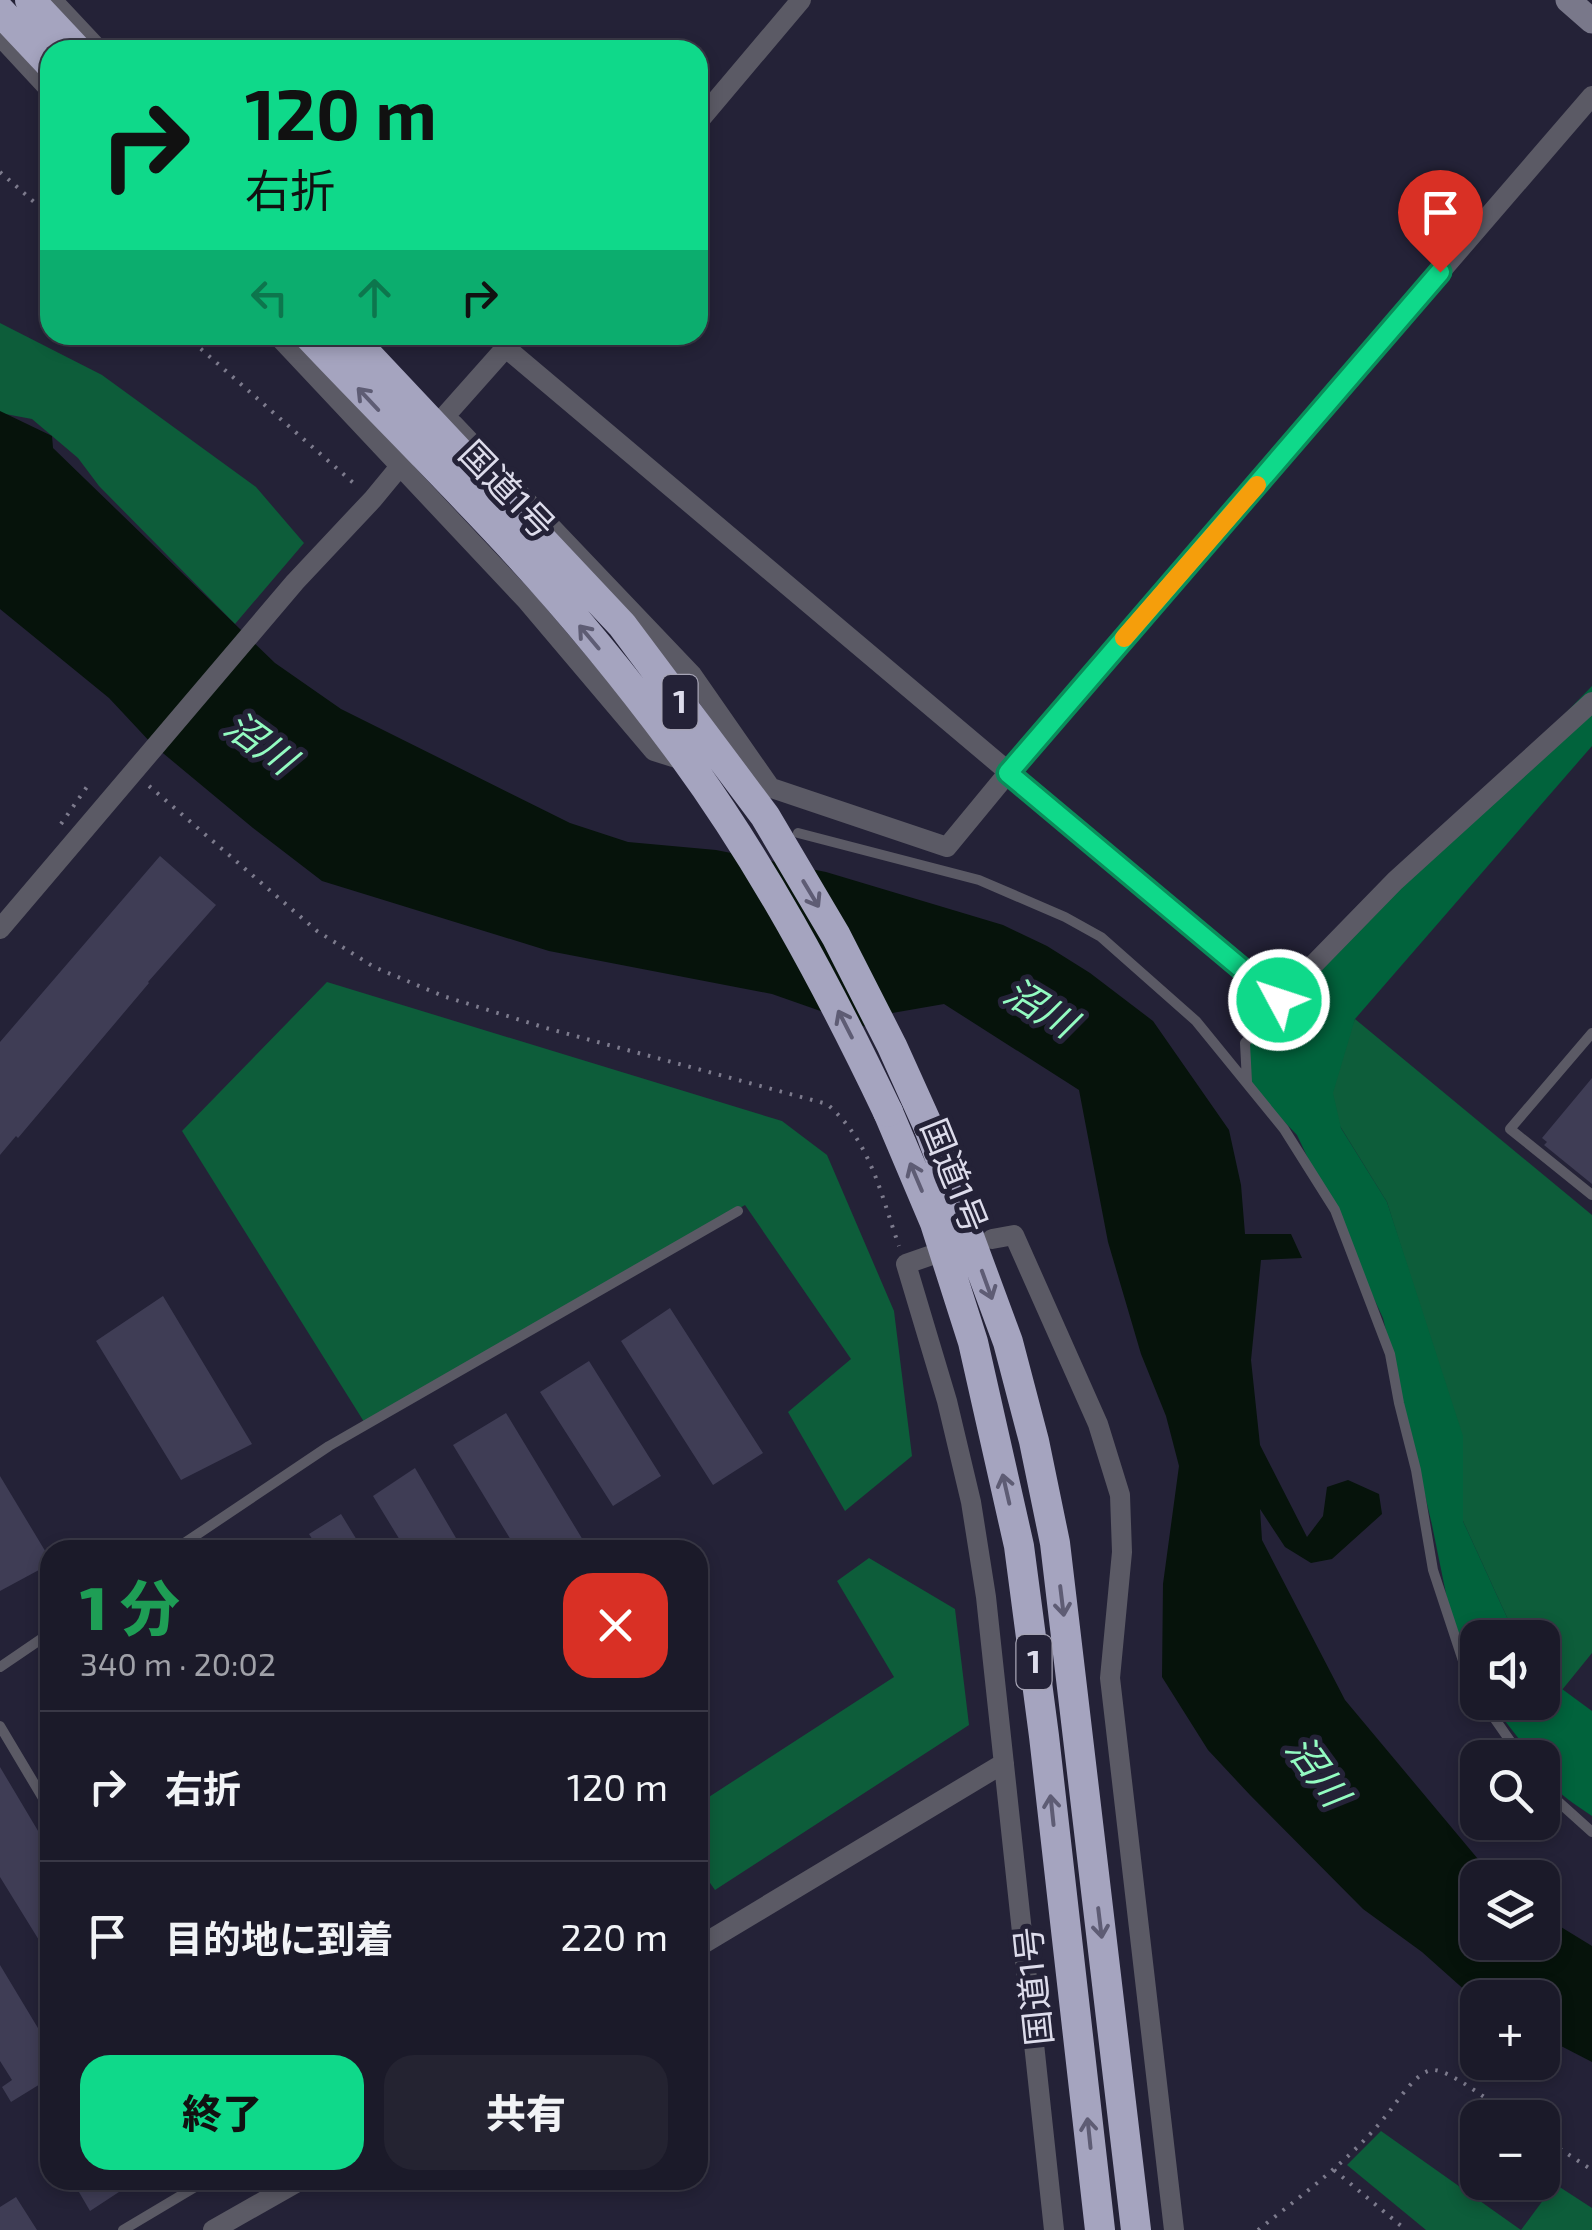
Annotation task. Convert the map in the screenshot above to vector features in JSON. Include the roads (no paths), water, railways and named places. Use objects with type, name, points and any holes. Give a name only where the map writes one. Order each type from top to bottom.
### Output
[{"type":"highway","points":[[30,0],[68,40]]},
{"type":"highway","points":[[0,12],[40,54]]},
{"type":"highway","name":"国道1号","points":[[318,345],[519,555],[676,746],[735,832],[806,948],[888,1112],[935,1223],[973,1342],[1019,1546],[1100,2230]]},
{"type":"highway","name":"国道1号","points":[[359,345],[622,624],[732,771],[764,816],[836,936],[930,1128],[1008,1342],[1055,1543],[1136,2230]]},
{"type":"street","points":[[52,0],[90,40]]},
{"type":"street","points":[[708,110],[801,0]]},
{"type":"street","points":[[1568,0],[1592,21]]},
{"type":"street","points":[[0,36],[40,79]]},
{"type":"street","points":[[286,345],[528,601],[654,751],[947,847],[1592,96]]},
{"type":"street","points":[[379,345],[692,675],[770,787]]},
{"type":"street","points":[[0,929],[295,582],[509,345]]},
{"type":"street","points":[[515,345],[1008,773],[1279,1000],[1395,882],[1592,702]]},
{"type":"street","points":[[992,1239],[1014,1235],[1098,1424],[1120,1495],[1122,1552],[1110,1678],[1174,2230]]},
{"type":"street","points":[[930,1256],[906,1264],[947,1402],[971,1502],[986,1596],[1054,2230]]},
{"type":"street","points":[[708,1941],[1004,1763]]},
{"type":"street","points":[[214,2230],[284,2190]]},
{"type":"lane","points":[[798,833],[979,880],[1102,937],[1196,1020],[1247,1083],[1284,1129],[1335,1210],[1390,1354],[1433,1570],[1460,1652]]},
{"type":"lane","points":[[1247,1083],[1245,1044],[1279,1000]]},
{"type":"lane","points":[[1592,1033],[1510,1129],[1592,1195]]},
{"type":"lane","points":[[189,1540],[329,1446],[738,1211]]},
{"type":"lane","points":[[0,1666],[40,1640]]},
{"type":"lane","points":[[0,1726],[40,1793]]},
{"type":"lane","points":[[1560,1803],[1592,1832]]},
{"type":"lane","points":[[123,2230],[190,2190]]},
{"type":"water","name":"沼川","points":[[0,411],[52,436],[53,448],[275,663],[341,709],[570,823],[628,842],[716,850],[826,872],[1003,925],[1090,973],[1153,1021],[1229,1130],[1241,1185],[1245,1234],[1291,1234],[1302,1258],[1261,1260],[1251,1360],[1260,1445],[1307,1537],[1323,1516],[1327,1487],[1348,1480],[1379,1494],[1382,1514],[1332,1559],[1311,1563],[1285,1547],[1260,1509],[1262,1540],[1345,1700],[1479,1860],[1460,1860],[1460,1960],[1560,1960],[1560,1926],[1592,1946],[1592,2062],[1560,2046],[1560,1980],[1460,1980],[1460,1986],[1363,1909],[1250,1795],[1208,1750],[1162,1677],[1163,1584],[1179,1466],[1108,1242],[1079,1090],[944,1004],[875,1016],[869,1028],[772,994],[549,951],[322,881],[152,744],[109,698],[0,609]]}]
